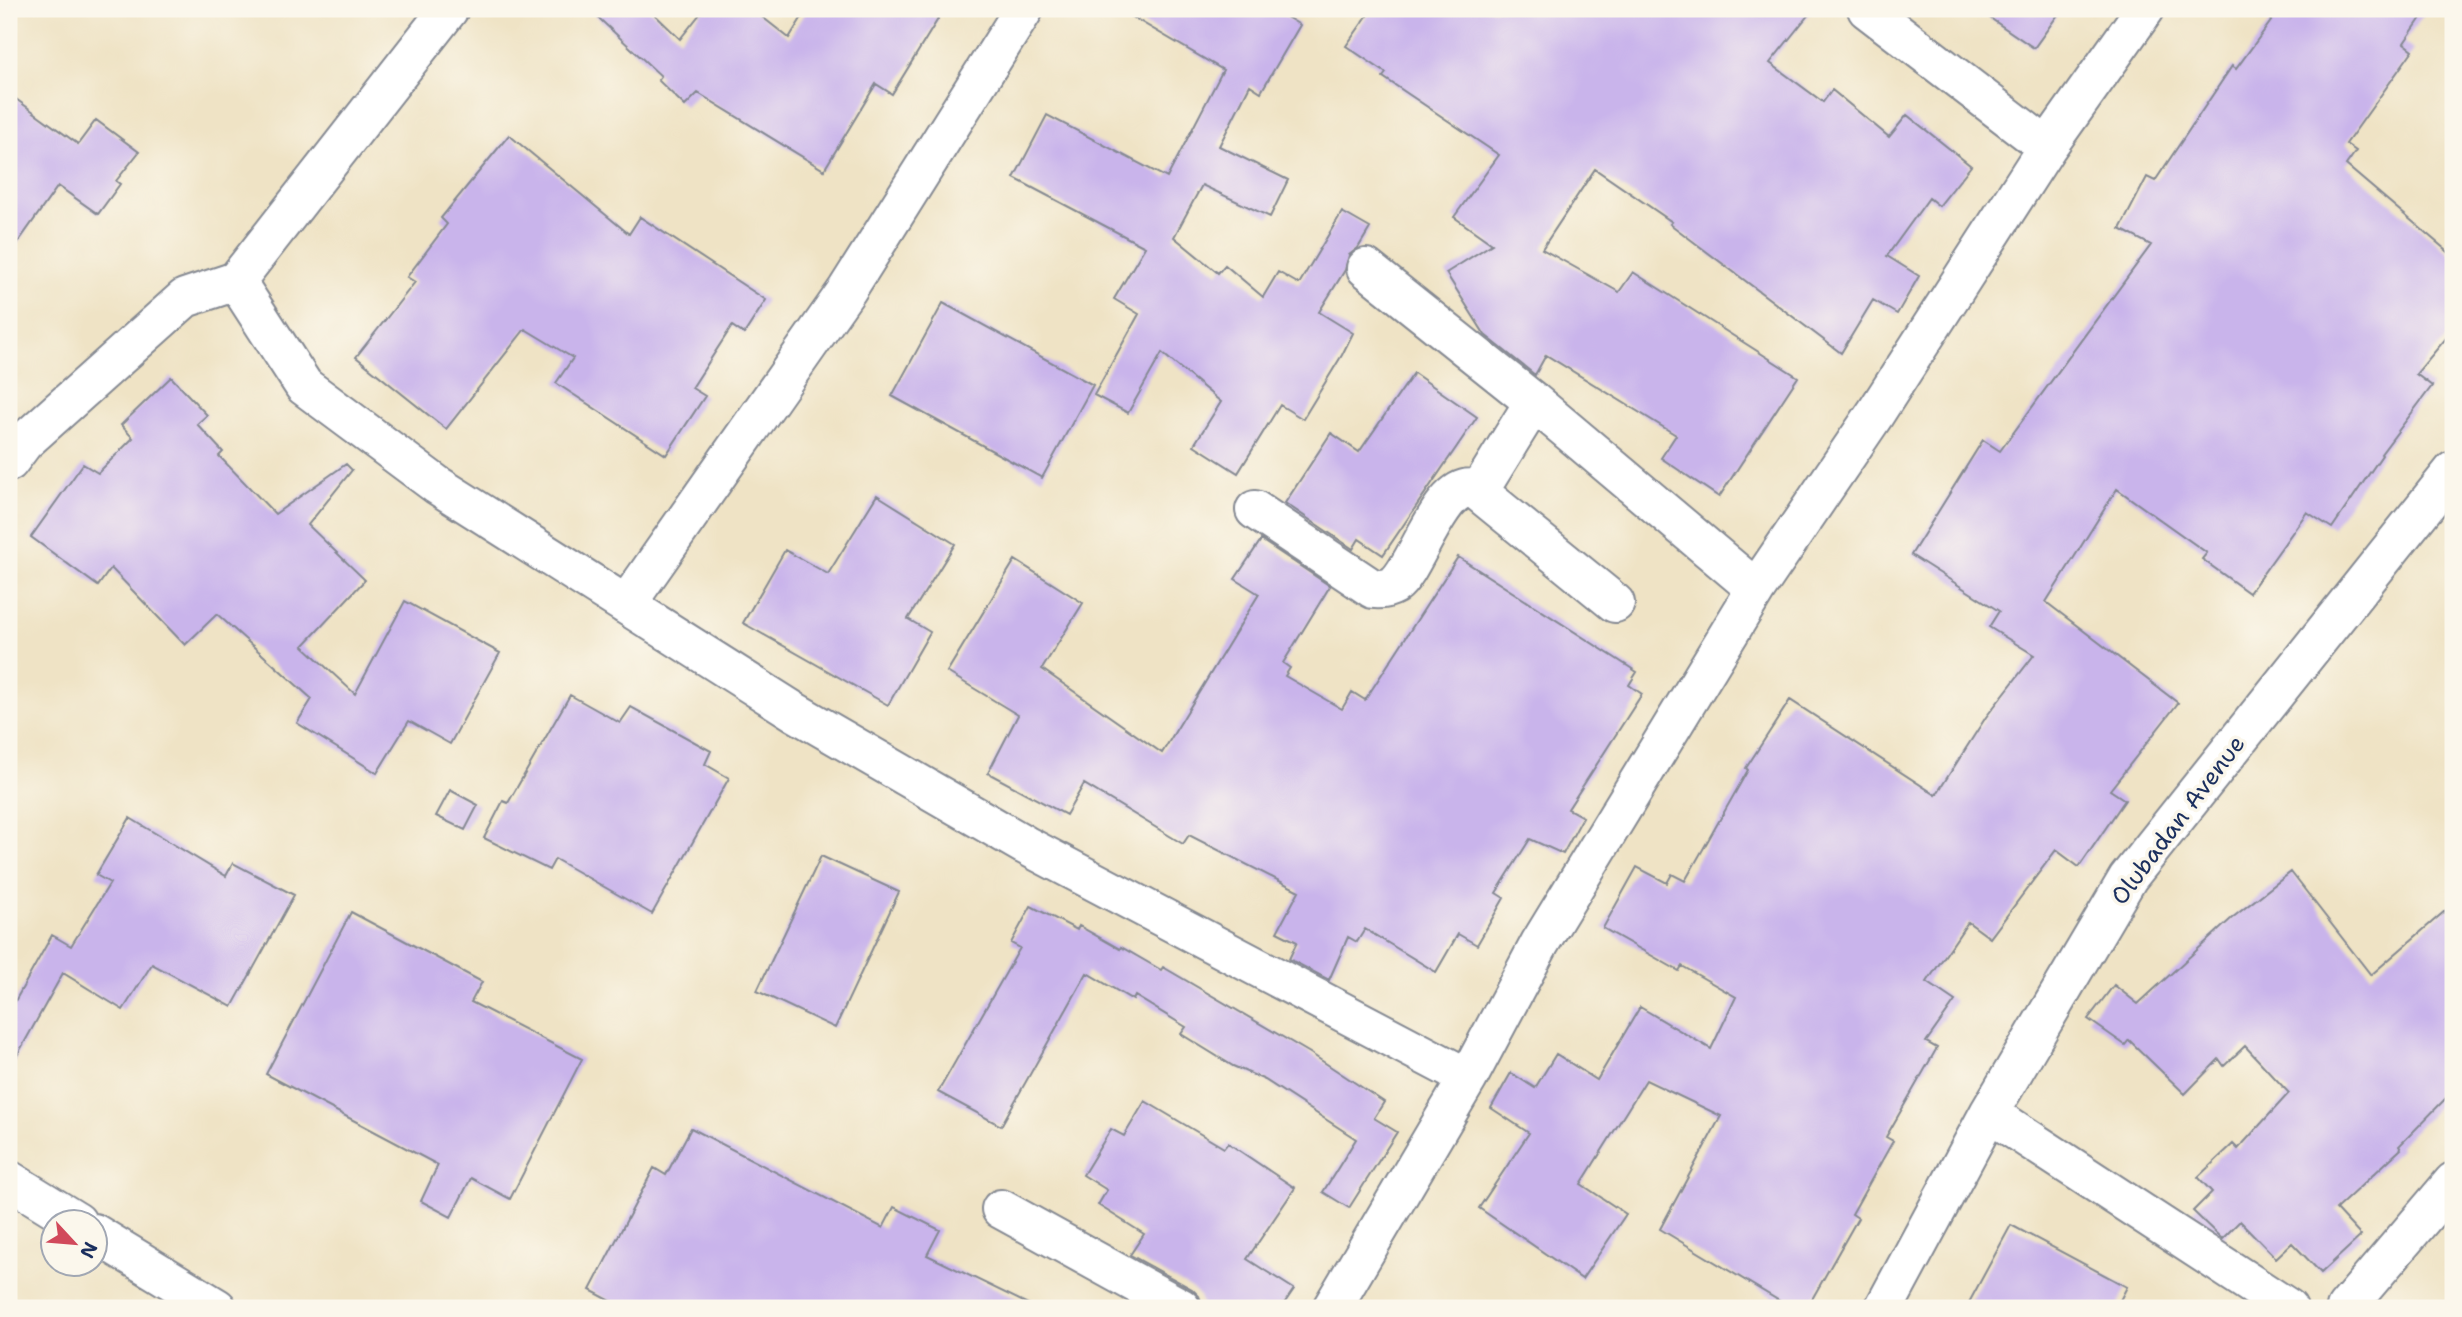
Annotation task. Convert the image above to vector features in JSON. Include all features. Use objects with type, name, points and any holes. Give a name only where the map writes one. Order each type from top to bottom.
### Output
[{"type":"street","points":[[9,462],[24,442],[185,298],[236,281],[449,9]]},
{"type":"street","points":[[626,605],[847,290],[1024,9]]},
{"type":"street","points":[[1867,9],[2047,147]]},
{"type":"street","points":[[1332,1308],[1468,1078],[1539,943],[1756,589],[1875,414],[2047,147],[2145,9]]},
{"type":"street","points":[[1366,268],[1534,402],[1756,589]]},
{"type":"street","points":[[236,281],[304,386],[437,485],[796,712],[1025,845],[1468,1078]]},
{"type":"street","points":[[1479,491],[1534,402]]},
{"type":"street","name":"Olubadan Avenue","points":[[1884,1308],[1989,1113],[2129,878],[2453,471]]},
{"type":"street","points":[[1255,510],[1373,589],[1382,590],[1396,583],[1442,507],[1469,487],[1479,491],[1615,603]]},
{"type":"street","points":[[1989,1113],[2288,1308]]},
{"type":"street","points":[[9,1180],[53,1208]]},
{"type":"street","points":[[2346,1308],[2453,1182]]},
{"type":"street","points":[[1001,1209],[1181,1308]]},
{"type":"street","points":[[108,1242],[217,1308]]},
{"type":"building","points":[[589,9],[649,9],[680,39],[704,9],[752,9],[789,38],[807,9],[922,9],[938,19],[892,94],[876,84],[824,170],[698,93],[685,106],[658,80],[661,76]]},
{"type":"building","points":[[1119,9],[1273,9],[1300,25],[1261,92],[1250,85],[1219,146],[1288,180],[1270,217],[1202,185],[1174,237],[1218,273],[1225,265],[1263,297],[1278,272],[1299,284],[1342,212],[1370,228],[1358,248],[1349,255],[1345,270],[1319,312],[1353,333],[1342,355],[1303,419],[1280,405],[1238,473],[1194,445],[1221,402],[1162,353],[1128,413],[1094,395],[1139,314],[1114,299],[1145,247],[1014,178],[1047,115],[1167,178],[1223,70]]},
{"type":"building","points":[[1372,9],[1813,9],[1770,63],[1823,102],[1832,90],[1889,137],[1907,115],[1971,166],[1939,206],[1929,198],[1887,256],[1919,276],[1897,314],[1873,300],[1841,353],[1670,224],[1672,222],[1595,169],[1542,249],[1619,292],[1633,272],[1798,377],[1719,497],[1661,458],[1676,435],[1546,355],[1535,375],[1485,335],[1446,273],[1492,244],[1454,217],[1499,155],[1383,77],[1386,73],[1346,46]]},
{"type":"building","points":[[1977,9],[2062,9],[2034,48]]},
{"type":"building","points":[[2280,9],[2427,9],[2404,43],[2413,50],[2346,144],[2356,151],[2346,165],[2453,256],[2453,330],[2416,374],[2432,386],[2381,454],[2332,528],[2307,512],[2249,593],[2202,559],[2207,553],[2117,489],[2046,602],[2178,703],[2110,790],[2125,800],[2079,867],[2056,850],[1990,938],[1968,922],[1927,982],[1955,1001],[1926,1042],[1937,1048],[1886,1137],[1893,1141],[1852,1214],[1858,1218],[1807,1308],[1791,1308],[1660,1229],[1721,1116],[1646,1080],[1581,1184],[1626,1214],[1582,1279],[1479,1208],[1529,1133],[1491,1108],[1511,1073],[1535,1088],[1556,1054],[1597,1080],[1640,1007],[1711,1049],[1736,997],[1682,966],[1679,971],[1603,928],[1637,867],[1667,883],[1672,874],[1685,881],[1748,770],[1746,768],[1790,700],[1936,795],[1986,717],[2034,655],[1989,627],[1999,611],[1911,555],[1983,440],[2000,451],[2151,245],[2120,229],[2147,177],[2155,181],[2232,66],[2236,69]]},
{"type":"building","points":[[9,94],[78,144],[96,120],[139,152],[116,181],[120,184],[98,214],[58,186],[9,255]]},
{"type":"building","points":[[509,135],[629,234],[640,217],[766,300],[744,334],[732,326],[692,388],[705,396],[666,455],[556,383],[573,358],[525,329],[446,429],[356,357],[415,282],[407,277],[447,224],[441,218]]},
{"type":"building","points":[[943,303],[1093,385],[1042,478],[892,396]]},
{"type":"building","points":[[1414,373],[1477,417],[1383,555],[1359,539],[1353,549],[1285,503],[1331,433],[1359,452]]},
{"type":"building","points":[[171,377],[207,415],[197,424],[223,452],[219,456],[275,514],[346,464],[352,470],[308,525],[365,580],[303,646],[355,694],[405,601],[500,653],[450,744],[409,721],[377,773],[297,723],[312,699],[217,614],[185,645],[111,568],[98,586],[31,537],[83,464],[98,473],[133,438],[121,425]]},
{"type":"building","points":[[877,495],[955,544],[908,619],[930,632],[888,705],[743,623],[785,550],[828,574]]},
{"type":"building","points":[[1261,540],[1330,586],[1283,663],[1290,668],[1285,676],[1342,709],[1352,692],[1365,700],[1458,557],[1637,672],[1629,685],[1642,694],[1568,809],[1583,817],[1563,854],[1530,839],[1496,893],[1504,898],[1477,945],[1458,934],[1436,972],[1365,929],[1357,942],[1348,937],[1329,980],[1289,959],[1297,942],[1277,932],[1299,891],[1189,835],[1183,844],[1084,784],[1066,815],[988,773],[1018,715],[947,672],[1015,560],[1083,603],[1042,669],[1162,753],[1259,594],[1235,579]]},
{"type":"building","points":[[570,695],[620,723],[631,707],[711,751],[705,764],[729,778],[652,914],[555,859],[549,870],[484,838],[503,801],[508,803]]},
{"type":"building","points":[[450,790],[478,805],[465,830],[436,816]]},
{"type":"building","points":[[130,818],[226,876],[233,863],[294,895],[232,1007],[152,964],[123,1010],[63,973],[9,1070],[9,1012],[52,935],[71,946],[110,883],[96,875]]},
{"type":"building","points":[[821,856],[899,892],[835,1028],[757,991]]},
{"type":"building","points":[[2291,872],[2371,975],[2453,904],[2453,1091],[2399,1146],[2401,1149],[2336,1209],[2361,1236],[2321,1273],[2292,1243],[2276,1258],[2240,1221],[2222,1239],[2193,1211],[2212,1192],[2198,1177],[2233,1144],[2238,1149],[2289,1093],[2245,1046],[2224,1066],[2219,1059],[2185,1094],[2129,1040],[2125,1045],[2088,1019],[2114,985],[2138,1004],[2232,918]]},
{"type":"building","points":[[1031,906],[1077,930],[1079,926],[1161,970],[1163,967],[1310,1053],[1384,1102],[1374,1118],[1397,1132],[1349,1208],[1323,1192],[1356,1139],[1265,1080],[1233,1066],[1181,1034],[1186,1027],[1135,996],[1133,1000],[1087,973],[1001,1126],[938,1092],[1020,948],[1011,943]]},
{"type":"building","points":[[351,912],[482,982],[471,1002],[582,1059],[510,1199],[471,1178],[451,1217],[421,1201],[438,1165],[266,1074]]},
{"type":"building","points":[[1145,1101],[1224,1148],[1228,1143],[1295,1188],[1247,1259],[1294,1289],[1281,1308],[1203,1307],[1199,1296],[1192,1289],[1130,1255],[1144,1234],[1098,1205],[1107,1190],[1083,1175],[1111,1129],[1124,1136]]},
{"type":"building","points":[[691,1128],[883,1228],[894,1207],[940,1230],[927,1255],[1036,1308],[624,1308],[590,1290],[654,1168],[666,1175]]},
{"type":"building","points":[[2011,1225],[2127,1287],[2116,1308],[1966,1308]]}]
